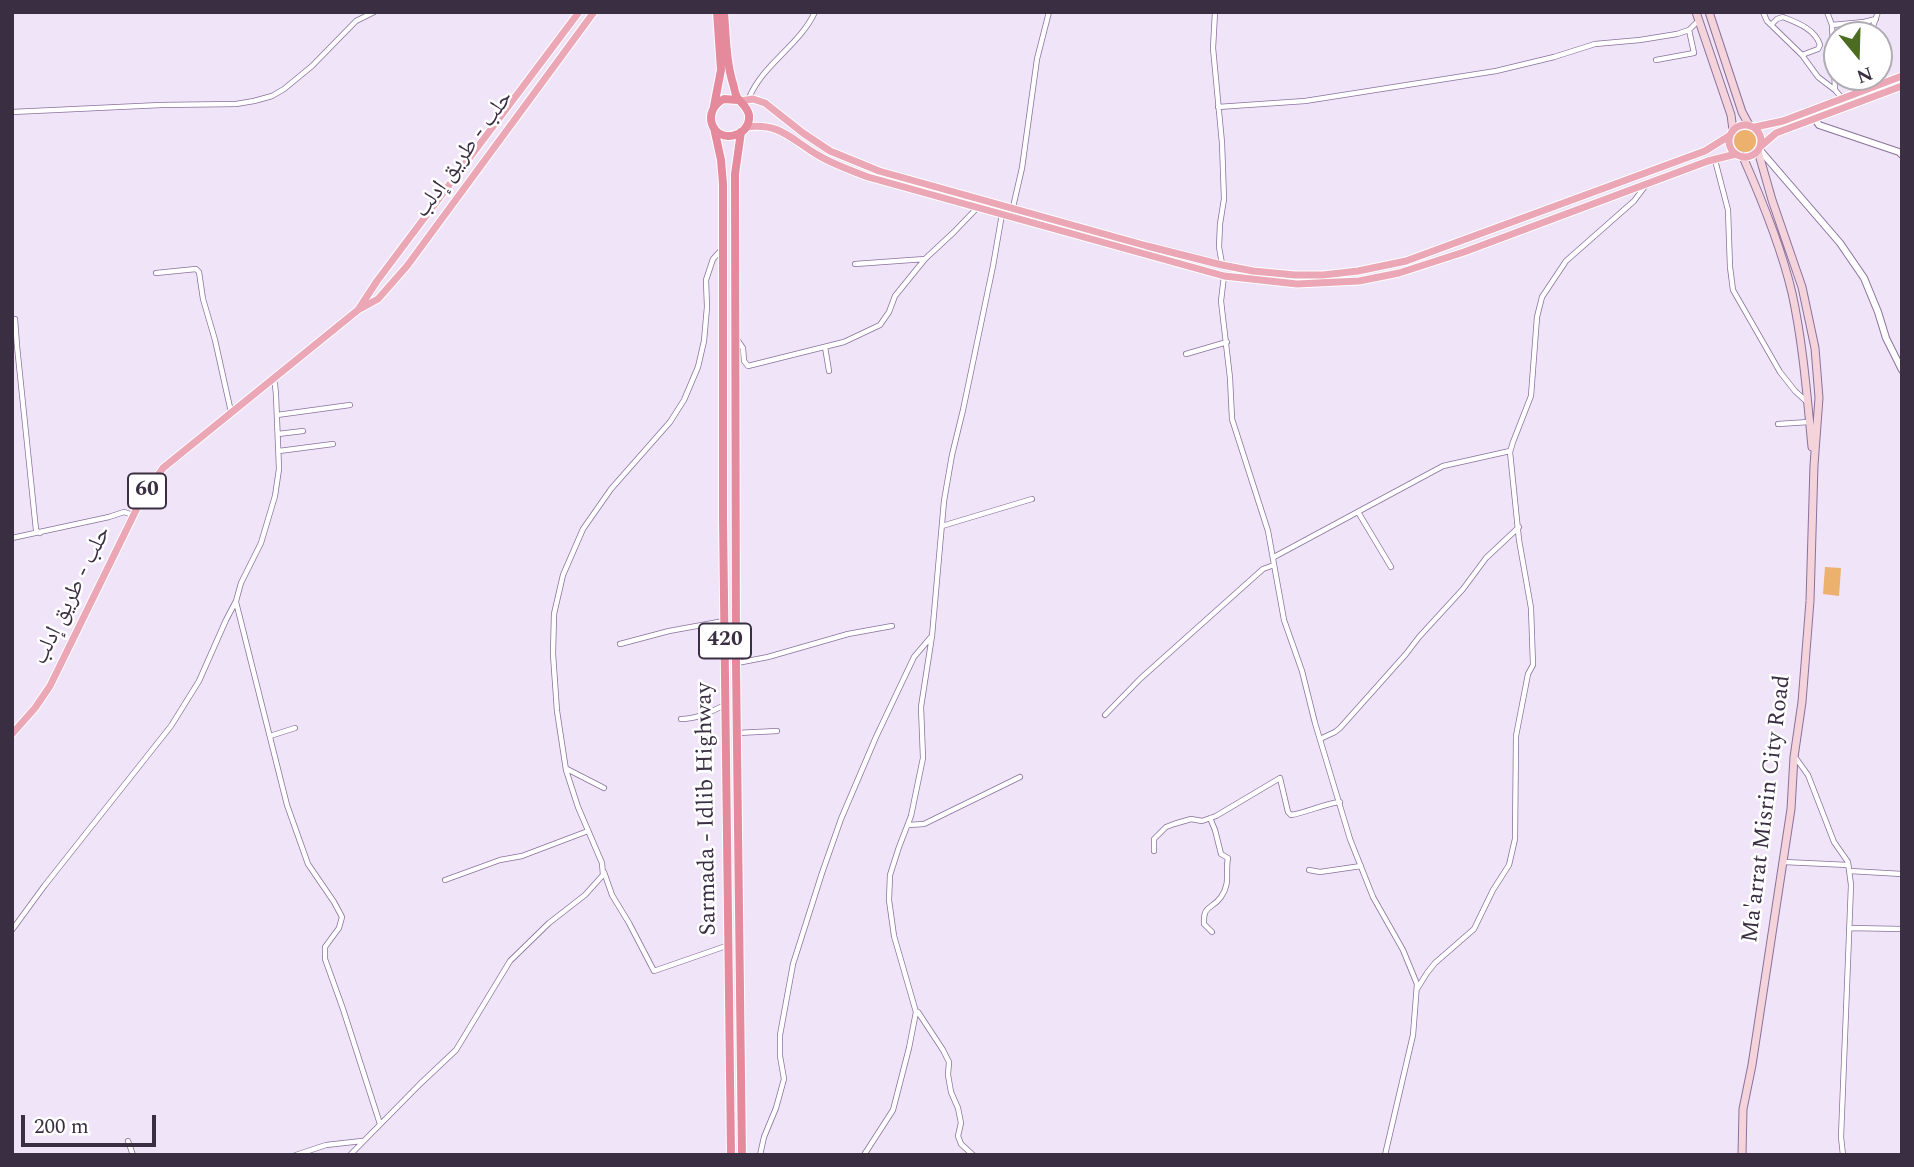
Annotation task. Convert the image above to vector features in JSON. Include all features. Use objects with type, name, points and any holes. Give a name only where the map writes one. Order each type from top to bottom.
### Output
[{"type":"highway","points":[[717,12],[721,71],[711,118],[714,128],[727,136],[743,130],[748,113],[729,66],[724,12]]},
{"type":"highway","points":[[713,107],[724,99],[742,100]]},
{"type":"highway","name":"Sarmada - Idlib Highway","points":[[714,128],[723,177],[724,621],[731,1155]]},
{"type":"highway","name":"Sarmada - Idlib Highway","points":[[742,1155],[736,663],[735,174],[743,130]]},
{"type":"highway","points":[[730,1066],[742,1066]]},
{"type":"main road","name":"حلب - طريق إدلب","points":[[358,310],[579,12]]},
{"type":"main road","name":"حلب - طريق إدلب","points":[[12,734],[50,686],[134,515],[163,468],[358,310],[378,299],[407,266],[594,12]]},
{"type":"main road","points":[[1709,12],[1742,112],[1761,136],[1759,149]]},
{"type":"main road","points":[[1697,16],[1731,115],[1730,146],[1739,155]]},
{"type":"main road","points":[[742,100],[757,100],[769,106],[809,138],[837,154],[977,207],[1224,276],[1297,284],[1359,281],[1399,273],[1464,252],[1715,160],[1739,155],[1751,156],[1776,133],[1842,99],[1902,76]]},
{"type":"main road","points":[[743,130],[758,126],[775,128],[818,155],[868,177],[1013,207],[1222,265],[1285,274],[1323,275],[1406,261],[1705,151],[1740,125],[1752,126],[1812,115],[1902,86]]},
{"type":"main road","name":"Ma'arrat Misrin City Road","points":[[1742,1155],[1743,1109],[1784,862],[1802,702],[1810,601],[1819,398],[1815,348],[1802,288],[1772,200],[1759,149]]},
{"type":"main road","name":"Ma'arrat Misrin City Road","points":[[1739,155],[1754,179],[1792,292],[1802,352],[1814,465]]},
{"type":"street","points":[[12,112],[161,104],[236,104],[272,96],[312,66],[356,21],[374,12]]},
{"type":"street","points":[[742,100],[802,34],[815,12]]},
{"type":"street","points":[[1013,207],[1022,167],[1037,59],[1049,12]]},
{"type":"street","points":[[1215,12],[1213,48],[1224,199],[1219,247],[1222,265]]},
{"type":"street","points":[[1763,12],[1767,21],[1802,55],[1823,81]]},
{"type":"street","points":[[1864,21],[1876,19],[1878,12]]},
{"type":"street","points":[[1791,21],[1794,13]]},
{"type":"street","points":[[1218,107],[1305,101],[1496,71],[1595,44],[1677,34],[1689,30],[1697,16]]},
{"type":"street","points":[[1771,25],[1780,18],[1791,21],[1817,36],[1820,45],[1818,49],[1802,55]]},
{"type":"street","points":[[1656,60],[1695,53],[1689,30]]},
{"type":"street","points":[[1836,91],[1842,99]]},
{"type":"street","points":[[1812,115],[1822,126],[1901,152]]},
{"type":"street","points":[[1759,149],[1840,243],[1864,278],[1886,338],[1902,370]]},
{"type":"street","points":[[1715,160],[1728,210],[1733,290],[1780,372],[1807,401]]},
{"type":"street","points":[[1417,990],[1435,963],[1474,929],[1509,864],[1515,839],[1517,736],[1525,685],[1533,665],[1531,608],[1523,566],[1510,451],[1531,396],[1537,317],[1542,297],[1566,261],[1634,201],[1648,183]]},
{"type":"street","points":[[735,337],[743,348],[744,361],[748,366],[855,338],[880,325],[895,296],[925,259],[977,207]]},
{"type":"street","points":[[864,1155],[893,1111],[916,1012],[894,936],[888,900],[890,875],[911,816],[923,758],[921,707],[932,636],[944,501],[1002,214]]},
{"type":"street","points":[[723,247],[713,259],[706,280],[704,341],[698,367],[684,400],[670,422],[611,489],[583,529],[564,575],[554,614],[553,654],[557,711],[566,768],[614,899],[654,971],[729,944]]},
{"type":"street","points":[[855,264],[925,259]]},
{"type":"street","points":[[156,273],[196,269],[200,272],[203,299],[231,412]]},
{"type":"street","points":[[1224,276],[1221,301],[1227,342],[1231,418],[1268,531],[1284,620],[1302,671],[1350,839],[1373,897],[1403,950],[1416,984],[1413,1034],[1385,1155]]},
{"type":"street","points":[[16,319],[36,530],[40,533]]},
{"type":"street","points":[[1185,354],[1227,342]]},
{"type":"street","points":[[825,347],[829,371]]},
{"type":"street","points":[[12,930],[171,726],[199,681],[265,532],[275,496],[279,451],[273,379]]},
{"type":"street","points":[[277,415],[349,405]]},
{"type":"street","points":[[1778,424],[1810,422]]},
{"type":"street","points":[[278,434],[303,431]]},
{"type":"street","points":[[279,451],[333,444]]},
{"type":"street","points":[[1274,557],[1443,466],[1510,451]]},
{"type":"street","points":[[942,526],[1031,499]]},
{"type":"street","points":[[12,538],[124,512],[134,515]]},
{"type":"street","points":[[1357,512],[1391,567]]},
{"type":"street","points":[[1320,739],[1340,729],[1463,589],[1486,558],[1519,527]]},
{"type":"street","points":[[1105,715],[1140,679],[1263,569],[1274,565]]},
{"type":"street","points":[[236,601],[287,805],[308,864],[342,917],[339,928],[325,947],[325,959],[344,1009],[380,1125]]},
{"type":"street","points":[[620,644],[669,631],[724,621]]},
{"type":"street","points":[[736,663],[768,657],[848,634],[892,626]]},
{"type":"street","points":[[760,1155],[784,1079],[779,1056],[780,1035],[793,964],[822,873],[841,819],[876,737],[914,657],[932,636]]},
{"type":"street","points":[[681,719],[693,719],[726,705]]},
{"type":"street","points":[[270,736],[295,728]]},
{"type":"street","points":[[737,733],[777,731]]},
{"type":"street","points":[[1794,757],[1808,775],[1834,842],[1849,868],[1851,885],[1841,1137],[1843,1155]]},
{"type":"street","points":[[566,768],[604,788]]},
{"type":"street","points":[[908,825],[923,824],[1020,777]]},
{"type":"street","points":[[1154,851],[1154,839],[1166,827],[1191,819],[1202,821],[1216,816],[1280,778],[1291,815],[1340,802]]},
{"type":"street","points":[[1210,818],[1221,854],[1228,858],[1229,874],[1220,898],[1206,909],[1203,915],[1204,924],[1212,932]]},
{"type":"street","points":[[445,880],[500,860],[522,856],[588,831]]},
{"type":"street","points":[[1784,862],[1902,874]]},
{"type":"street","points":[[1309,870],[1320,872],[1361,866]]},
{"type":"street","points":[[350,1155],[456,1050],[510,961],[549,923],[585,895],[602,877],[603,868]]},
{"type":"street","points":[[1849,928],[1902,929]]},
{"type":"street","points":[[916,1012],[949,1062],[951,1092],[961,1123],[958,1136],[961,1144],[974,1154]]},
{"type":"street","points":[[128,1141],[133,1155]]},
{"type":"street","points":[[296,1155],[326,1145],[363,1141]]},
{"type":"shaded area","points":[[1745,130],[1753,133],[1756,141],[1753,149],[1745,152],[1737,149],[1734,141],[1737,133]]},
{"type":"shaded area","points":[[1825,567],[1841,568],[1839,596],[1823,594]]}]
